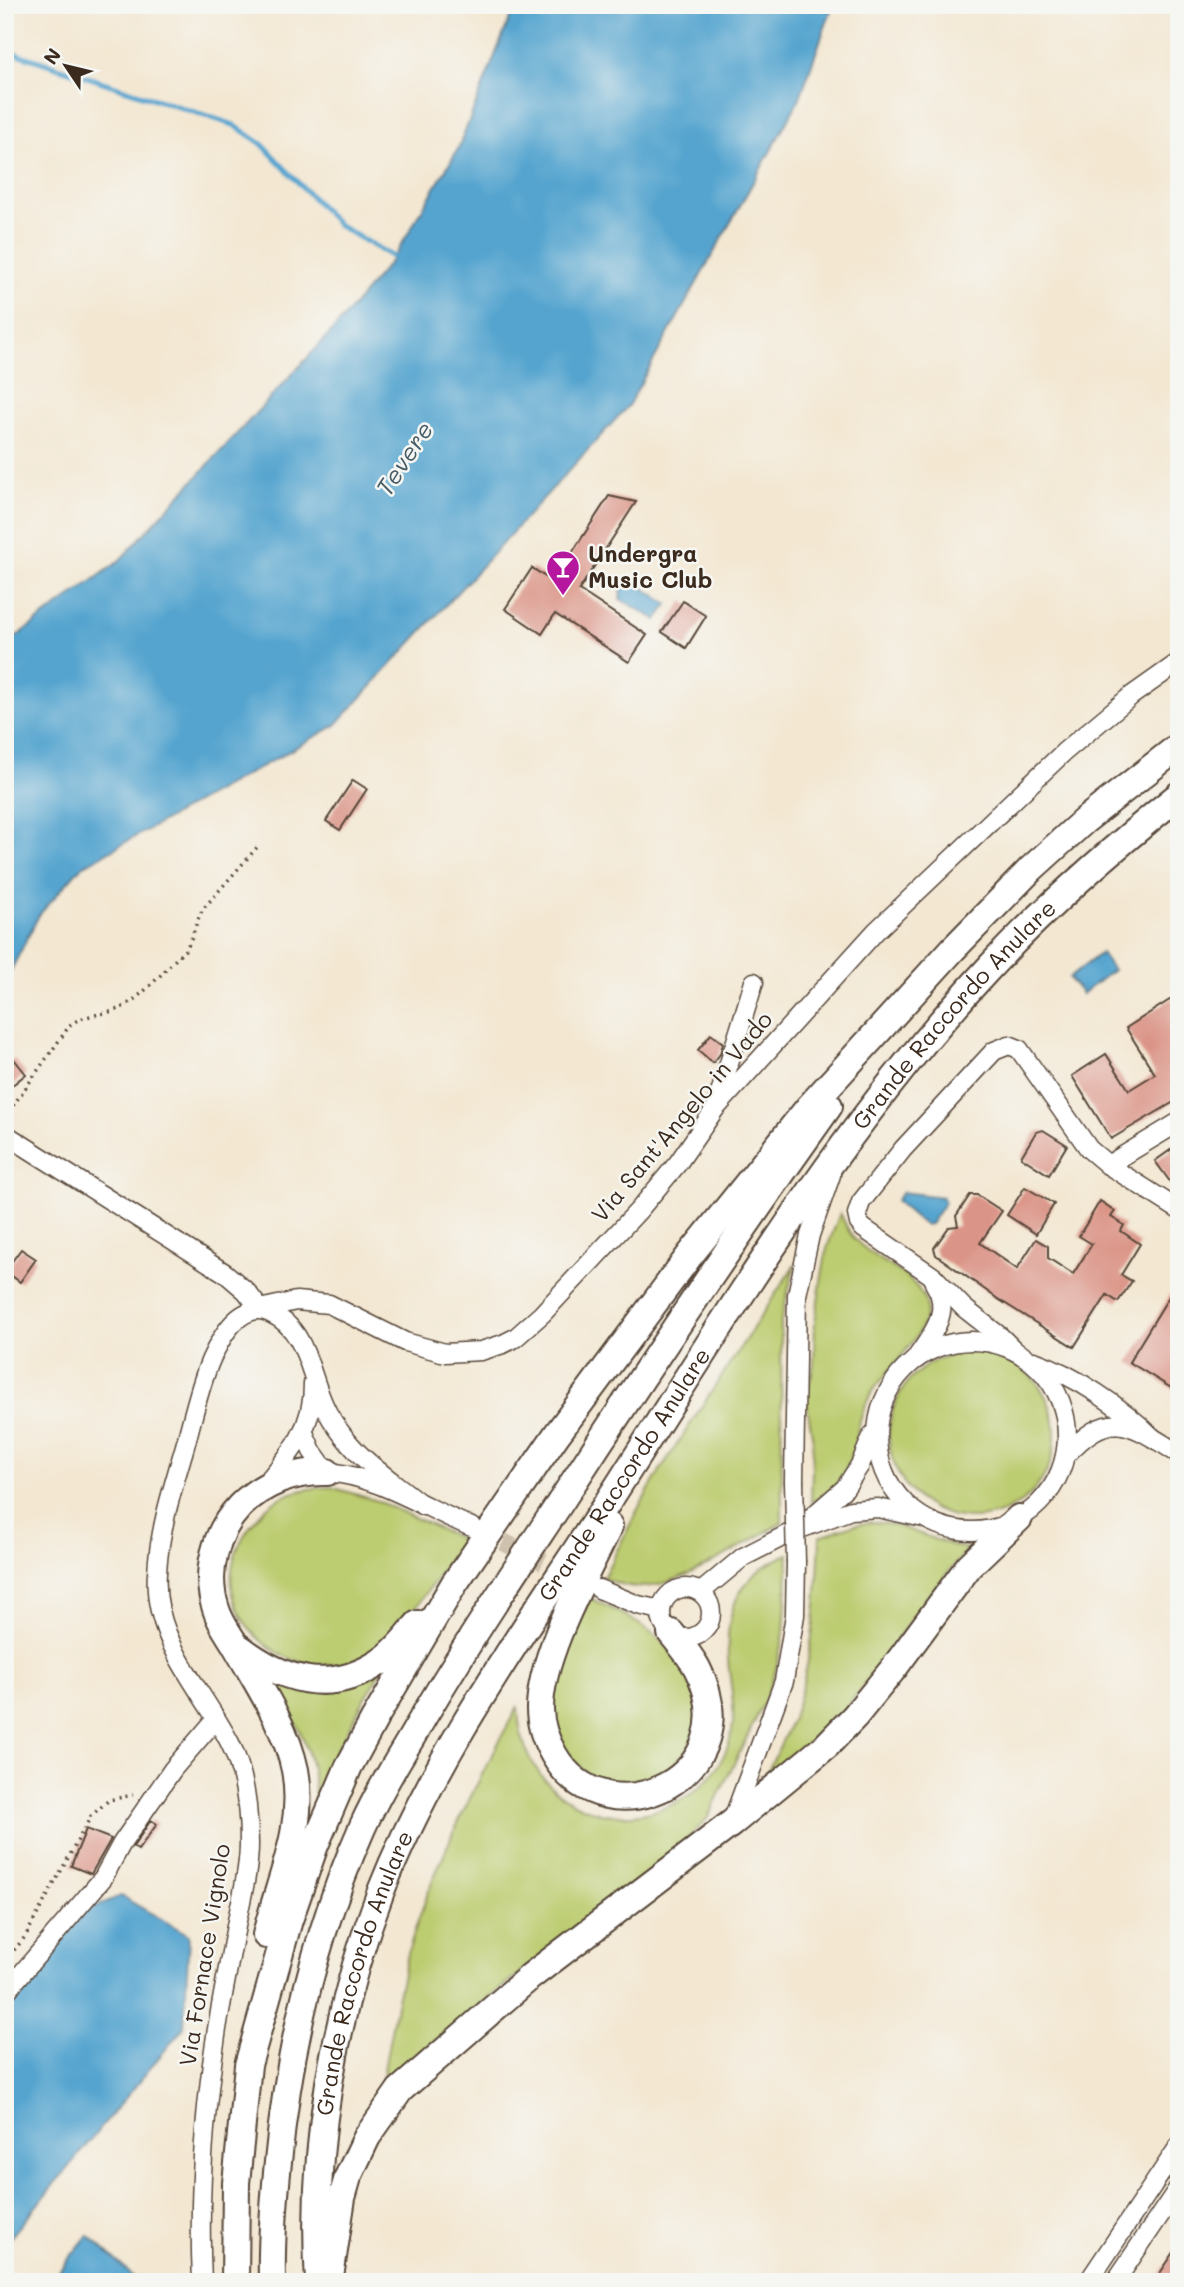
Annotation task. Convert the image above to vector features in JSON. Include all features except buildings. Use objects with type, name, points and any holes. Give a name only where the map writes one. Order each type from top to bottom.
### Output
[{"type":"highway","name":"Grande Raccordo Anulare","points":[[235,2282],[236,2183],[248,2065],[289,1920],[328,1812],[374,1718],[454,1584],[557,1434],[690,1255],[817,1097],[979,921],[1031,869],[1084,821],[1179,746]]},
{"type":"highway","name":"Grande Raccordo Anulare","points":[[319,2282],[316,2208],[318,2164],[326,2101],[346,2003],[382,1889],[406,1834],[466,1725],[772,1250],[839,1153],[908,1062],[995,961],[1071,886],[1179,795]]},
{"type":"highway","name":"Grande Raccordo Anulare","points":[[272,2282],[273,2220],[282,2127],[297,2030],[324,1930],[363,1825],[384,1784],[466,1647],[590,1456],[729,1247],[897,1011]]},
{"type":"highway","points":[[648,1439],[564,1623],[542,1687],[540,1711],[547,1742],[560,1765],[589,1788],[600,1793],[622,1796],[655,1791],[682,1775],[703,1749],[710,1727],[708,1697],[696,1667],[666,1622]]},
{"type":"highway","points":[[248,2065],[256,1981],[297,1826],[299,1806],[295,1768],[284,1734],[219,1618],[213,1601],[213,1559],[219,1538],[228,1521],[241,1505],[257,1492],[278,1480],[297,1474],[327,1472]]},
{"type":"highway","points":[[330,2282],[334,2241],[348,2177],[367,2137],[400,2090],[531,1976],[732,1823],[825,1746],[894,1668],[969,1566],[1019,1518]]},
{"type":"highway","points":[[234,1644],[260,1664],[281,1674],[302,1680],[340,1679],[381,1662],[398,1647],[454,1584]]},
{"type":"street","name":"Via Sant'Angelo in Vado","points":[[260,1309],[296,1301],[329,1304],[405,1342],[445,1353],[471,1353],[503,1344],[533,1323],[630,1220],[678,1163],[715,1109],[864,943],[912,894],[1083,735],[1179,662]]},
{"type":"street","points":[[715,1109],[754,982]]},
{"type":"street","points":[[701,1592],[743,1557],[792,1532],[863,1507],[928,1518],[954,1528],[976,1531],[997,1528],[1019,1518],[1049,1492],[1058,1476],[1065,1456],[1067,1431],[1061,1400],[1052,1385],[1001,1337],[972,1315],[940,1282],[859,1223],[857,1211],[860,1202],[903,1149],[994,1051],[1005,1046],[1014,1046],[1025,1056],[1081,1139],[1108,1165],[1179,1210]]},
{"type":"street","points":[[1108,1165],[1179,1122]]},
{"type":"street","points":[[5,1134],[225,1273],[246,1291],[260,1309],[276,1315],[294,1330],[312,1369],[324,1405],[337,1427],[356,1452],[423,1506]]},
{"type":"street","points":[[732,1823],[785,1681],[795,1615],[797,1295],[810,1235],[839,1153]]},
{"type":"street","points":[[792,1532],[845,1488],[857,1471],[888,1396],[931,1337],[941,1313],[941,1295],[926,1272]]},
{"type":"street","name":"Via Fornace Vignolo","points":[[202,2282],[201,2207],[206,2113],[217,2031],[246,1875],[249,1847],[248,1811],[242,1773],[230,1742],[174,1651],[167,1633],[158,1600],[158,1564],[173,1489],[211,1359],[234,1322],[248,1311],[260,1309]]},
{"type":"street","points":[[908,1370],[933,1350],[959,1341],[988,1343],[1054,1368],[1133,1419],[1152,1437]]},
{"type":"street","points":[[257,1492],[304,1433],[312,1404],[312,1369]]},
{"type":"street","points":[[1065,1456],[1089,1432],[1109,1424],[1130,1428],[1152,1437],[1179,1454]]},
{"type":"street","points":[[876,1427],[878,1458],[889,1484],[905,1504],[928,1518]]},
{"type":"street","points":[[304,1433],[327,1472],[347,1474],[372,1482],[474,1528]]},
{"type":"street","points":[[598,1589],[666,1622],[685,1639],[706,1630],[710,1607],[701,1592],[694,1588],[679,1588],[666,1596],[666,1622]]},
{"type":"street","points":[[5,1993],[103,1878],[122,1843],[182,1758],[216,1719]]},
{"type":"street","points":[[1088,2282],[1179,2146]]},
{"type":"street","points":[[1115,2282],[1179,2187]]},
{"type":"path","points":[[5,1117],[70,1025],[79,1019],[110,1012],[127,1004],[186,950],[203,909],[260,844]]},
{"type":"path","points":[[5,1961],[25,1937],[91,1816],[108,1800],[160,1789]]},
{"type":"green space","points":[[840,1213],[851,1234],[861,1245],[902,1273],[919,1290],[925,1300],[926,1311],[916,1336],[871,1394],[859,1424],[847,1468],[828,1492],[811,1502],[813,1441],[806,1399],[814,1364],[815,1322],[827,1248]]},
{"type":"green space","points":[[795,1264],[781,1319],[782,1523],[674,1580],[640,1587],[603,1578],[661,1469]]},
{"type":"green space","points":[[972,1352],[1004,1358],[1031,1376],[1049,1403],[1055,1435],[1049,1467],[1031,1494],[1004,1512],[972,1518],[940,1512],[913,1494],[895,1467],[889,1435],[895,1403],[913,1376],[940,1358]]},
{"type":"green space","points":[[331,1487],[378,1501],[463,1540],[409,1616],[385,1642],[374,1651],[344,1663],[313,1664],[285,1656],[260,1640],[242,1618],[233,1592],[233,1562],[247,1531],[273,1502],[304,1490]]},
{"type":"green space","points":[[871,1522],[908,1529],[968,1549],[926,1598],[866,1683],[833,1724],[760,1787],[788,1728],[802,1687],[814,1622],[820,1536]]},
{"type":"green space","points":[[789,1554],[784,1633],[776,1669],[765,1700],[707,1819],[676,1850],[382,2082],[402,1976],[420,1915],[453,1835],[518,1706],[521,1734],[531,1760],[546,1781],[565,1797],[587,1809],[612,1815],[639,1814],[666,1807],[684,1798],[710,1777],[722,1759],[730,1738],[734,1710],[728,1632],[736,1600],[744,1586],[756,1574],[770,1563]]},
{"type":"green space","points":[[590,1598],[651,1632],[676,1654],[701,1702],[698,1737],[665,1775],[623,1788],[590,1776],[564,1752],[552,1714],[555,1683],[568,1644]]},
{"type":"green space","points":[[380,1672],[338,1747],[315,1798],[311,1763],[301,1733],[266,1675]]},
{"type":"water","name":"Tevere","points":[[515,5],[833,5],[799,100],[628,406],[336,725],[81,867],[39,915],[5,982],[5,645],[118,562],[335,328],[394,257],[458,149]]},
{"type":"water","points":[[633,581],[668,604],[657,620],[620,599],[622,585]]},
{"type":"water","points":[[1101,953],[1113,970],[1082,994],[1069,978]]},
{"type":"water","points":[[902,1192],[942,1197],[945,1202],[930,1224],[924,1225],[896,1201]]},
{"type":"water","points":[[121,1896],[189,1935],[184,2027],[5,2244],[5,2004],[83,1911]]},
{"type":"water","points":[[88,2235],[139,2282],[50,2282]]},
{"type":"waterway","points":[[5,50],[234,125],[262,144],[338,225],[398,260]]},
{"type":"tunnel","points":[[479,1530],[570,1575]]},
{"type":"place","name":"Undergra Music Club","points":[[563,597]]}]
